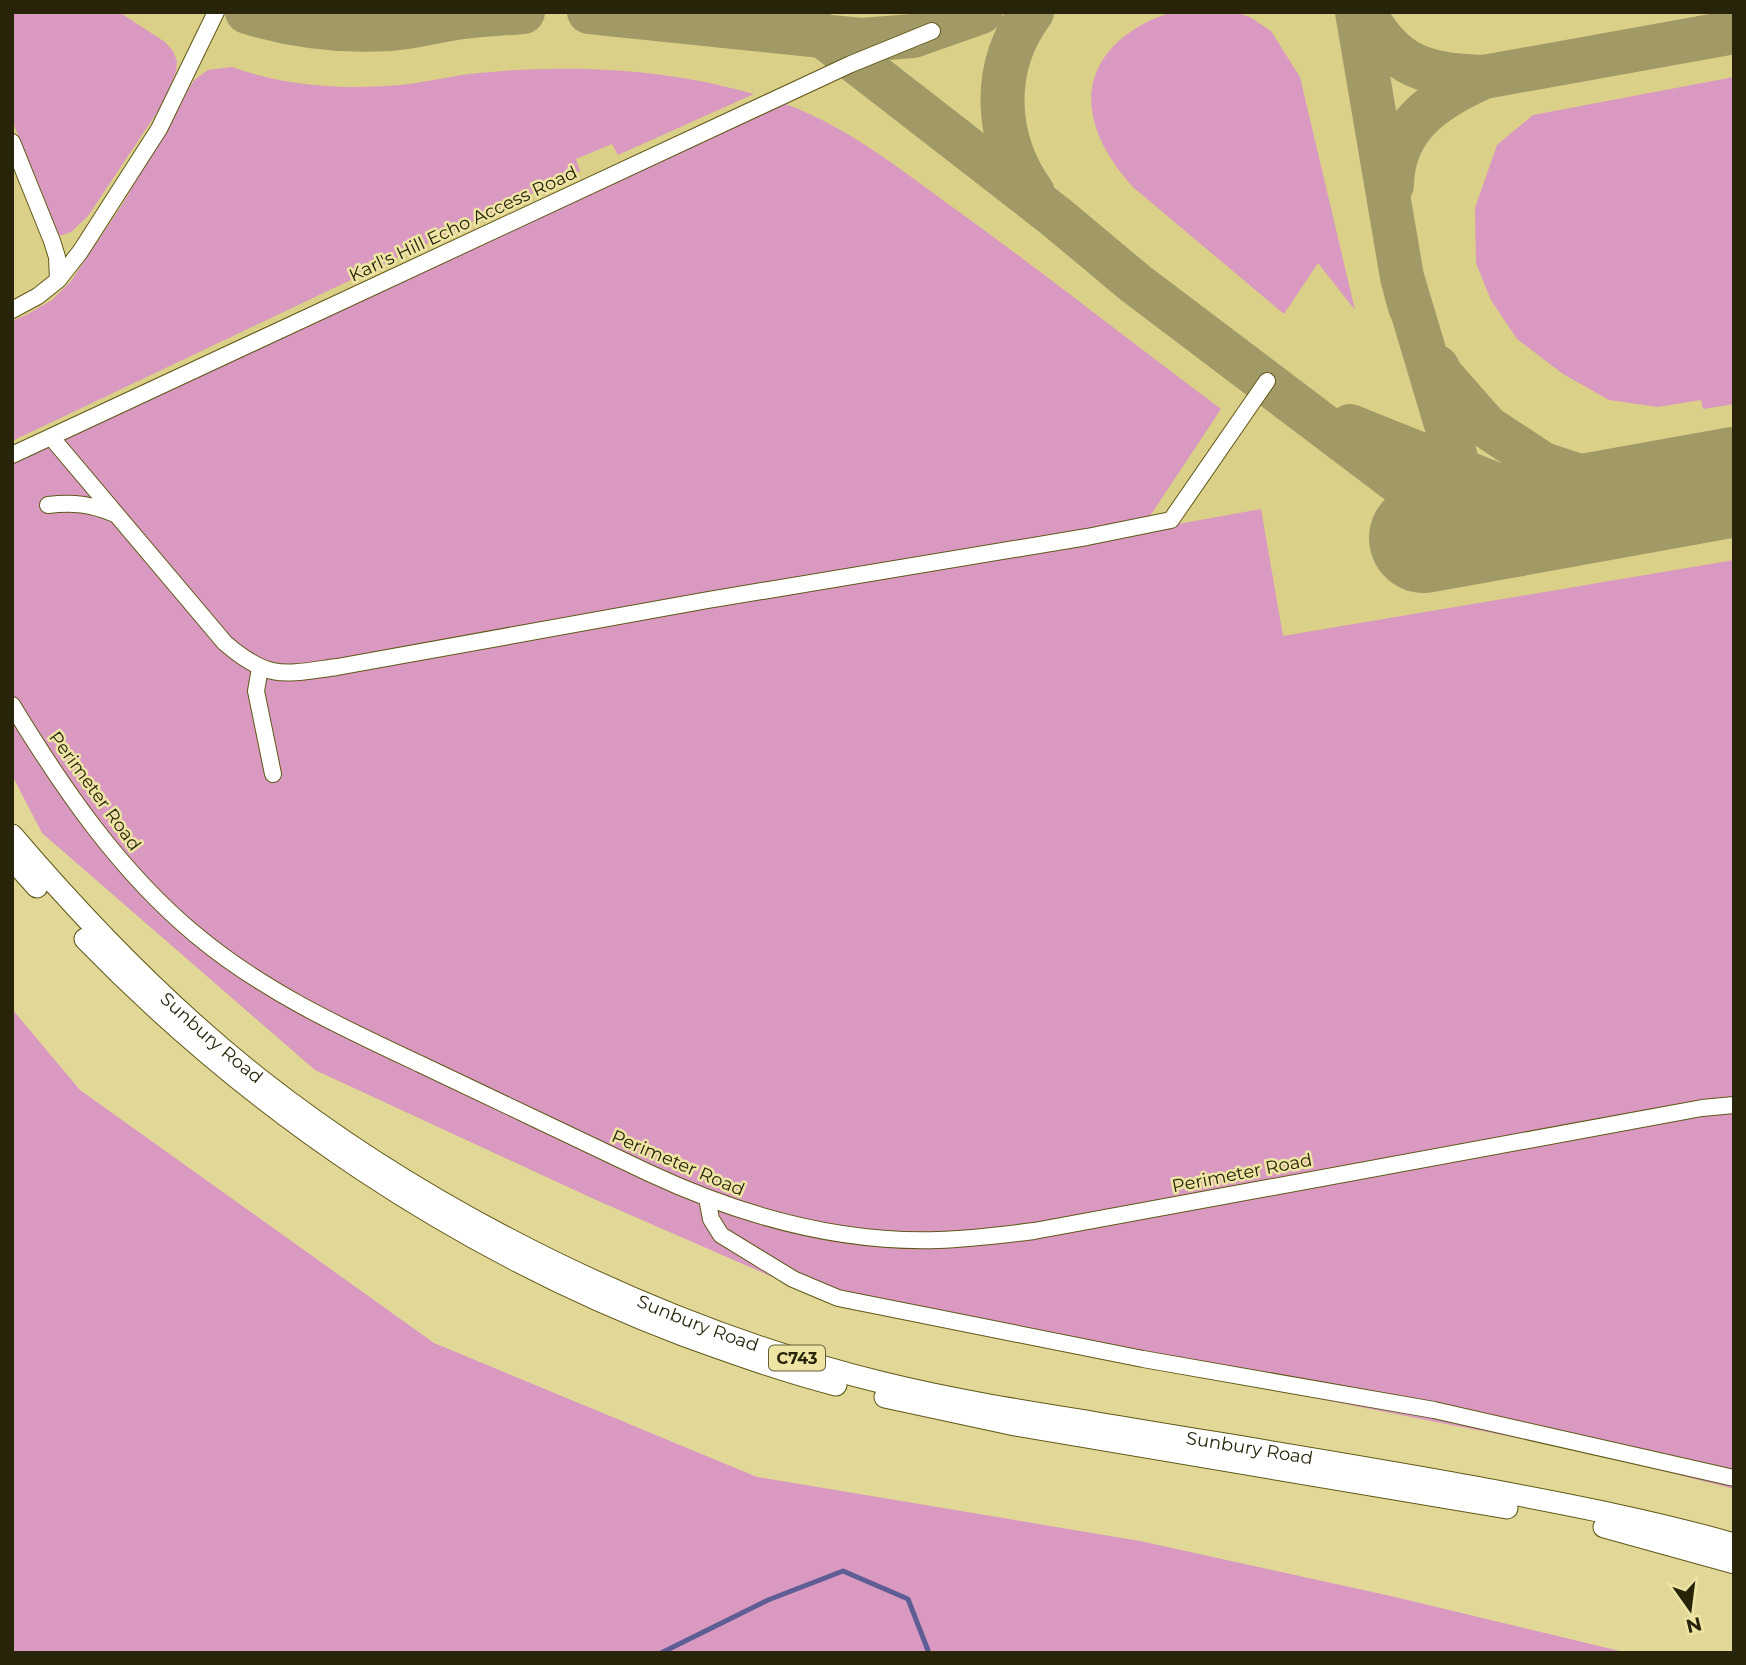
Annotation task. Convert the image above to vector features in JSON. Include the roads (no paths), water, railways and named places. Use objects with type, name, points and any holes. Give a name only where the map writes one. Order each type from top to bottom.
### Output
[{"type":"main road","name":"Sunbury Road","points":[[12,835],[101,936],[155,988],[257,1077],[314,1120],[467,1216],[571,1270],[649,1306],[828,1368],[888,1384],[1015,1409],[1544,1500],[1734,1544]]},
{"type":"main road","name":"Sunbury Road","points":[[12,859],[138,994],[201,1050],[283,1116],[405,1198],[488,1247],[647,1321],[754,1362],[925,1407],[1028,1427],[1536,1512],[1622,1531],[1734,1563]]},
{"type":"lane","points":[[12,310],[38,296],[58,279],[80,252],[159,129],[216,12]]},
{"type":"lane","name":"Karl's Hill Echo Access Road","points":[[12,455],[838,70],[932,31]]},
{"type":"lane","points":[[12,142],[52,241],[57,257],[58,279]]},
{"type":"lane","points":[[51,437],[225,643],[260,668],[284,674],[1087,537],[1171,520],[1267,381]]},
{"type":"lane","points":[[48,506],[72,502],[93,505],[117,515]]},
{"type":"lane","points":[[260,668],[256,691],[273,774]]},
{"type":"lane","name":"Perimeter Road","points":[[12,705],[92,827],[126,867],[196,935],[230,961],[293,1003],[649,1173],[707,1198],[783,1223],[884,1239],[982,1238],[1034,1231],[1660,1115],[1734,1105]]},
{"type":"lane","points":[[707,1198],[711,1219],[720,1235],[793,1279],[838,1298],[1143,1359],[1434,1410],[1734,1478]]},
{"type":"waterway","points":[[661,1653],[768,1600],[843,1571],[908,1599],[929,1653]]}]
